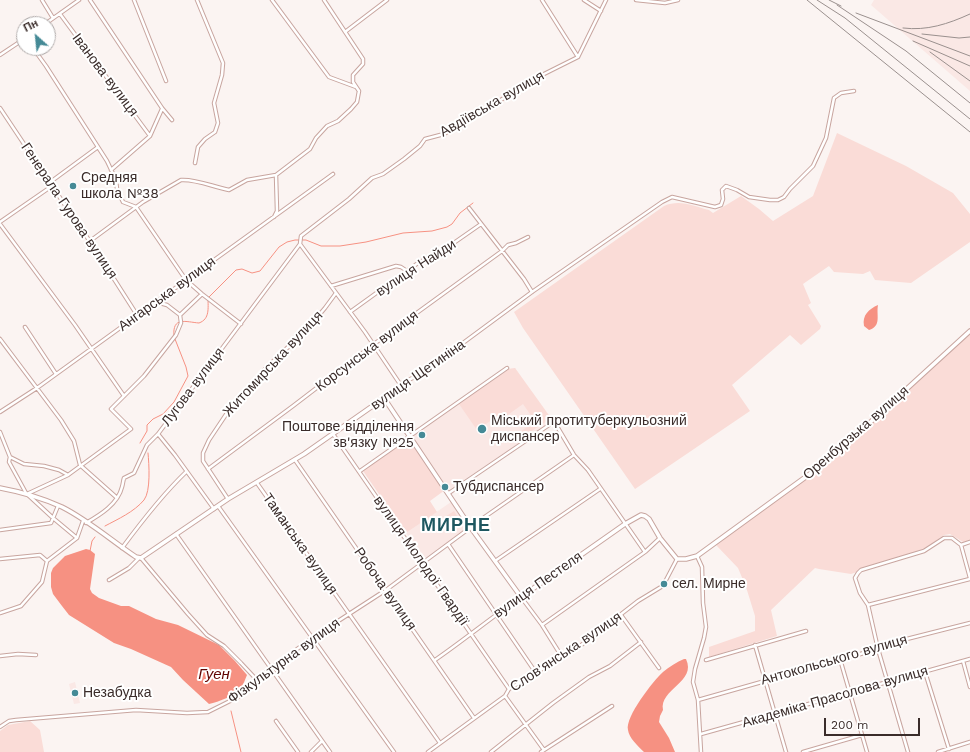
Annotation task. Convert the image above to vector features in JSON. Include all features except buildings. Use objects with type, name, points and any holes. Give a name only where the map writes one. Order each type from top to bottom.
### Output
[{"type":"street","points":[[42,0],[52,16]]},
{"type":"street","points":[[56,16],[79,0]]},
{"type":"street","points":[[90,0],[162,108],[172,120]]},
{"type":"street","points":[[134,0],[166,81]]},
{"type":"street","points":[[195,163],[198,147],[205,139],[215,132],[218,123],[214,102],[222,75],[223,63],[197,0]]},
{"type":"street","points":[[272,0],[330,77],[356,87]]},
{"type":"street","points":[[90,241],[136,207],[181,180],[229,190],[247,180],[276,175],[310,149],[316,138],[327,126],[338,121],[351,109],[357,102],[359,91],[353,82],[353,75],[363,64],[363,59],[324,0]]},
{"type":"street","points":[[345,32],[382,1],[387,0]]},
{"type":"street","points":[[542,0],[578,57]]},
{"type":"street","points":[[584,0],[601,11]]},
{"type":"street","points":[[578,57],[606,0]]},
{"type":"street","points":[[636,0],[665,3],[678,0]]},
{"type":"street","name":"Іванова вулиця","points":[[60,14],[150,136]]},
{"type":"street","points":[[0,55],[16,44]]},
{"type":"street","points":[[38,56],[98,147],[116,180],[117,189],[123,202],[136,207],[186,280],[241,324]]},
{"type":"street","name":"Авдіївська вулиця","points":[[300,244],[301,236],[349,199],[372,178],[383,174],[404,159],[420,146],[425,139],[444,134],[544,74],[578,57]]},
{"type":"street","name":"вулиця Щетиніна","points":[[140,558],[228,499],[295,460],[384,398],[400,384],[420,374],[532,292],[662,202],[672,197],[715,207],[721,205],[723,199],[722,190],[726,186],[737,190],[749,198],[778,200],[784,197],[813,166],[826,138],[834,98],[841,94],[854,91]]},
{"type":"street","name":"Генерала Гурова вулиця","points":[[0,108],[49,183],[90,241],[137,315]]},
{"type":"street","points":[[111,170],[150,136],[162,108]]},
{"type":"street","points":[[49,183],[98,147]]},
{"type":"street","name":"Ангарська вулиця","points":[[0,412],[37,388],[333,174]]},
{"type":"street","points":[[272,219],[277,211],[276,175]]},
{"type":"street","points":[[52,186],[0,223],[124,396]]},
{"type":"street","points":[[469,208],[524,279],[532,292]]},
{"type":"street","name":"вулиця Найди","points":[[350,312],[407,271],[482,224]]},
{"type":"street","name":"Корсунська вулиця","points":[[208,469],[374,344],[502,251],[505,247],[528,237]]},
{"type":"street","points":[[300,244],[374,344],[400,384]]},
{"type":"street","name":"Лугова вулиця","points":[[85,522],[102,514],[116,497],[122,489],[124,478],[134,473],[147,445],[158,434],[300,244]]},
{"type":"street","points":[[331,286],[390,268],[401,267],[407,271]]},
{"type":"street","name":"Житомирська вулиця","points":[[228,499],[203,461],[203,453],[209,440],[224,416],[263,371],[308,328],[336,292]]},
{"type":"street","points":[[27,493],[68,475],[131,429],[111,409],[144,376],[176,335],[181,323],[181,316],[202,294]]},
{"type":"street","points":[[155,302],[167,305],[181,316]]},
{"type":"street","points":[[26,327],[56,374]]},
{"type":"street","name":"Оренбурзька вулиця","points":[[697,556],[829,460],[970,331]]},
{"type":"street","points":[[0,339],[74,441],[80,465],[116,497]]},
{"type":"street","points":[[360,471],[507,368]]},
{"type":"street","points":[[384,398],[471,528],[542,625],[562,657]]},
{"type":"street","points":[[449,493],[552,423],[555,423],[574,455],[588,470],[645,552]]},
{"type":"street","points":[[0,432],[10,457],[9,462],[27,493],[77,538]]},
{"type":"street","points":[[158,434],[214,509]]},
{"type":"street","name":"вулиця Молодої Гвардії","points":[[333,434],[509,688]]},
{"type":"street","name":"Фізкультурна вулиця","points":[[0,727],[16,720],[136,710],[206,713],[235,699],[256,679],[272,669],[312,638],[386,590],[448,544],[574,455]]},
{"type":"street","points":[[10,457],[24,464],[44,466],[59,470],[68,475]]},
{"type":"street","name":"Робоча вулиця","points":[[295,460],[474,718]]},
{"type":"street","points":[[122,548],[152,508],[186,472]]},
{"type":"street","name":"Таманська вулиця","points":[[257,483],[440,743]]},
{"type":"street","points":[[0,488],[27,493],[58,506],[140,558],[207,635],[224,646],[256,679]]},
{"type":"street","points":[[495,561],[600,489]]},
{"type":"street","points":[[0,530],[51,523],[58,506]]},
{"type":"street","points":[[218,506],[394,752]]},
{"type":"street","name":"вулиця Пестеля","points":[[435,660],[496,614],[638,516],[645,516],[648,519],[660,538]]},
{"type":"street","points":[[0,613],[21,606],[42,582],[47,561],[77,538],[85,522]]},
{"type":"street","points":[[176,534],[190,556],[330,752]]},
{"type":"street","points":[[542,625],[645,552],[660,538],[677,558],[686,559],[697,556],[702,567],[703,603],[706,627],[694,668],[693,682],[698,700],[701,752]]},
{"type":"street","points":[[868,606],[970,579],[961,545],[952,538],[944,538],[924,551],[861,570],[855,578],[860,593],[868,606],[887,682],[908,752]]},
{"type":"street","points":[[961,545],[970,542]]},
{"type":"street","points":[[448,544],[536,673]]},
{"type":"street","points":[[0,559],[40,555],[47,561]]},
{"type":"street","points":[[109,580],[129,568],[140,558]]},
{"type":"street","name":"Слов'янська вулиця","points":[[428,752],[433,751],[440,743],[505,696],[509,688],[580,646],[664,584],[677,558]]},
{"type":"street","points":[[621,615],[659,668]]},
{"type":"street","name":"Антокольського вулиця","points":[[698,700],[878,649],[891,643],[970,623]]},
{"type":"street","points":[[706,660],[806,631]]},
{"type":"street","points":[[491,752],[553,703],[589,678],[610,666],[641,642]]},
{"type":"street","points":[[755,645],[774,715],[786,752]]},
{"type":"street","points":[[0,656],[18,654],[36,655]]},
{"type":"street","points":[[840,659],[867,752]]},
{"type":"street","name":"Академіка Прасолова вулиця","points":[[701,734],[774,715],[970,659]]},
{"type":"street","points":[[963,661],[970,686]]},
{"type":"street","points":[[925,672],[949,749]]},
{"type":"street","points":[[505,696],[543,751],[612,706]]},
{"type":"street","points":[[276,721],[298,752]]},
{"type":"street","points":[[803,752],[862,735]]},
{"type":"street","points":[[311,752],[322,741]]},
{"type":"street","points":[[938,752],[970,742]]},
{"type":"shaded area","points":[[874,0],[970,0],[970,91],[871,5]]},
{"type":"shaded area","points":[[837,133],[906,166],[953,193],[970,214],[970,242],[911,283],[875,280],[870,271],[863,274],[834,272],[829,266],[803,284],[811,303],[808,305],[821,326],[820,329],[801,345],[790,335],[732,385],[750,411],[635,489],[523,328],[514,312],[664,206],[681,203],[709,210],[713,213],[741,196],[773,221],[813,196]]},
{"type":"shaded area","points":[[970,334],[970,540],[963,542],[950,534],[944,535],[926,548],[851,574],[815,568],[771,610],[777,636],[709,657],[709,647],[755,631],[755,616],[738,568],[716,545],[831,461]]},
{"type":"shaded area","name":"Міський протитуберкульозний диспансер","points":[[515,368],[552,421],[449,490],[411,436],[509,369]]},
{"type":"shaded area","points":[[515,368],[551,418],[514,443],[519,433],[535,421],[523,404],[502,419],[499,415],[477,430],[459,404],[509,369]]},
{"type":"shaded area","points":[[409,438],[445,490],[430,501],[437,512],[406,533],[363,471]]},
{"type":"shaded area","points":[[451,502],[468,527],[425,558],[406,533]]},
{"type":"shaded area","points":[[454,511],[461,522],[453,528],[445,517]]},
{"type":"shaded area","name":"Незабудка","points":[[75,682],[80,703],[74,704],[69,684]]},
{"type":"shaded area","points":[[30,721],[40,730],[44,752],[0,752],[0,731],[8,725]]},
{"type":"water","points":[[878,305],[878,320],[876,326],[869,330],[864,326],[865,316],[872,308]]},
{"type":"water","name":"Гуен","points":[[86,549],[95,554],[90,589],[92,593],[99,598],[121,606],[129,606],[156,619],[178,625],[219,645],[247,675],[241,687],[226,698],[209,704],[171,667],[114,643],[69,615],[53,594],[51,587],[51,573],[53,568],[65,556]]},
{"type":"water","points":[[686,659],[688,667],[686,674],[683,680],[666,696],[659,722],[669,738],[675,752],[644,752],[630,736],[628,724],[631,717],[635,708],[647,691],[663,672],[670,666]]},
{"type":"waterway","points":[[174,336],[175,325],[178,323],[185,321],[199,323],[205,319],[208,313],[208,298],[236,270],[242,269],[252,273],[260,271],[279,247],[287,242],[306,240],[321,246],[340,246],[366,242],[403,233],[432,231],[452,224],[460,213],[473,203]]},
{"type":"waterway","points":[[140,443],[147,431],[147,425],[153,419],[163,414],[174,402],[188,376],[175,339]]},
{"type":"waterway","points":[[105,526],[131,512],[144,500],[149,484],[148,453]]},
{"type":"waterway","points":[[90,551],[92,541],[95,537]]},
{"type":"waterway","points":[[231,711],[241,752]]},
{"type":"railway","points":[[807,0],[970,132]]},
{"type":"railway","points":[[817,0],[845,18],[970,119]]},
{"type":"railway","points":[[829,0],[841,6]]},
{"type":"railway","points":[[837,5],[906,51],[970,103]]},
{"type":"railway","points":[[856,13],[970,56]]},
{"type":"railway","points":[[903,28],[929,28],[954,21],[970,14]]},
{"type":"railway","points":[[922,34],[959,38],[970,37]]},
{"type":"railway","points":[[913,41],[970,66]]},
{"type":"railway","points":[[930,52],[970,81]]},
{"type":"place","name":"Средняя школа №38","points":[[73,186]]},
{"type":"place","name":"Міський протитуберкульозний диспансер","points":[[482,429]]},
{"type":"place","name":"Поштове відділення зв'язку №25","points":[[422,435]]},
{"type":"place","name":"Тубдиспансер","points":[[445,487]]},
{"type":"place","name":"сел. Мирне","points":[[664,584]]},
{"type":"place","name":"Незабудка","points":[[75,693]]},
{"type":"district","name":"МИРНЕ","points":[[456,526]]}]
